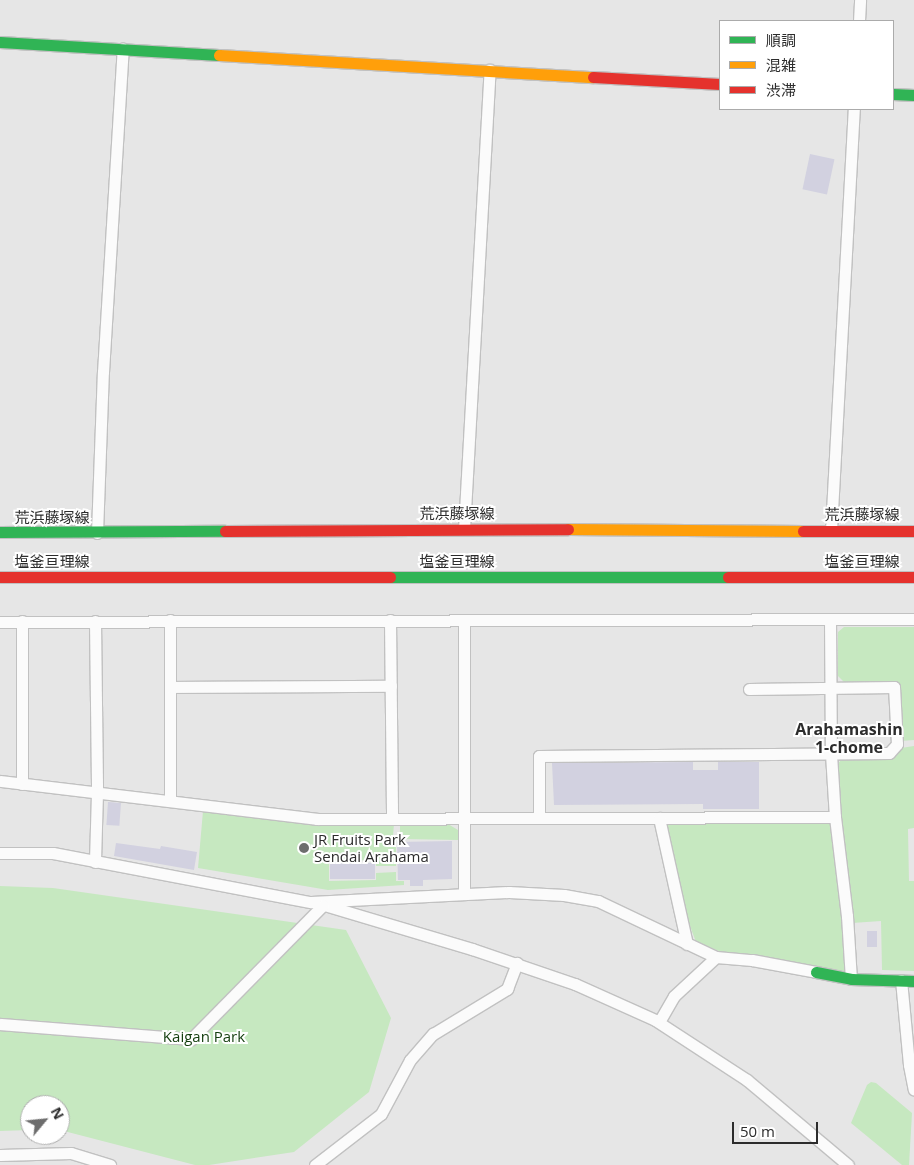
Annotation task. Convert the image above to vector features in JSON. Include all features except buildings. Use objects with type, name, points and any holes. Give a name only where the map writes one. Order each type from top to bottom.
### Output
[{"type":"street","points":[[859,20],[860,0]]},
{"type":"street","points":[[0,42],[719,84]]},
{"type":"street","points":[[97,533],[104,363],[123,49]]},
{"type":"street","points":[[464,529],[490,70]]},
{"type":"street","points":[[894,94],[914,95]]},
{"type":"street","points":[[831,530],[854,110]]},
{"type":"street","name":"荒浜藤塚線","points":[[0,532],[97,533],[464,529],[914,531]]},
{"type":"street","name":"塩釜亘理線","points":[[0,577],[914,577]]},
{"type":"street","points":[[830,619],[831,754],[835,817],[847,916],[851,978]]},
{"type":"street","points":[[0,622],[914,619]]},
{"type":"street","points":[[170,620],[172,687],[170,800]]},
{"type":"street","points":[[390,620],[392,819]]},
{"type":"street","points":[[464,620],[464,893]]},
{"type":"street","points":[[22,621],[22,784]]},
{"type":"street","points":[[95,621],[97,793],[95,862]]},
{"type":"street","points":[[172,687],[390,686]]},
{"type":"street","points":[[539,818],[539,756],[889,753],[897,744],[894,687],[749,689]]},
{"type":"street","points":[[0,782],[170,800],[317,819],[659,818],[701,816],[835,817]]},
{"type":"street","points":[[659,818],[688,944]]},
{"type":"street","points":[[0,853],[53,853],[311,902],[517,964],[575,984],[659,1022],[747,1080],[848,1165]]},
{"type":"street","points":[[311,902],[464,893],[541,893],[598,901],[716,957],[752,960],[851,978],[914,980]]},
{"type":"street","points":[[0,1024],[191,1039],[323,905]]},
{"type":"street","points":[[659,1022],[674,996],[716,957]]},
{"type":"street","points":[[315,1165],[381,1114],[410,1060],[433,1034],[507,989],[517,964]]},
{"type":"street","points":[[901,980],[907,1051],[914,1090]]},
{"type":"street","points":[[0,1155],[71,1153],[110,1165]]},
{"type":"green space","points":[[844,627],[914,627],[914,740],[900,741],[899,682],[844,682],[838,676],[838,632]]},
{"type":"green space","points":[[914,746],[914,828],[908,829],[909,881],[914,881],[914,971],[882,970],[881,921],[852,923],[841,817],[838,764],[843,757]]},
{"type":"green space","points":[[203,811],[317,825],[394,824],[393,836],[396,836],[396,866],[376,866],[376,860],[329,861],[329,881],[376,880],[376,873],[396,872],[396,881],[404,881],[404,885],[328,890],[198,868]]},
{"type":"green space","points":[[669,819],[827,819],[833,824],[847,966],[844,971],[724,953],[696,942],[687,918],[664,826]]},
{"type":"green space","points":[[400,824],[448,824],[458,830],[458,840],[403,839],[403,833],[400,832]]},
{"type":"green space","name":"Kaigan Park","points":[[0,886],[53,888],[346,930],[391,1018],[369,1092],[294,1152],[209,1165],[195,1165],[70,1133],[70,1095],[20,1095],[20,1130],[0,1131]]},
{"type":"green space","points":[[871,1082],[876,1083],[912,1113],[909,1165],[902,1165],[851,1123],[867,1085]]},
{"type":"traffic: fast","points":[[0,42],[219,55]]},
{"type":"traffic: fast","points":[[894,94],[914,95]]},
{"type":"traffic: fast","points":[[0,532],[225,531]]},
{"type":"traffic: fast","points":[[390,577],[728,577]]},
{"type":"traffic: fast","points":[[816,972],[851,979],[914,981]]},
{"type":"traffic: slow","points":[[219,55],[593,77]]},
{"type":"traffic: slow","points":[[568,529],[803,531]]},
{"type":"traffic: jam","points":[[593,77],[719,84]]},
{"type":"traffic: jam","points":[[225,531],[568,529]]},
{"type":"traffic: jam","points":[[803,531],[914,531]]},
{"type":"traffic: jam","points":[[0,577],[390,577]]},
{"type":"traffic: jam","points":[[728,577],[914,577]]},
{"type":"place","name":"JR Fruits Park Sendai Arahama","points":[[304,848]]},
{"type":"district","name":"Arahamashin 1-chome","points":[[849,738]]}]
